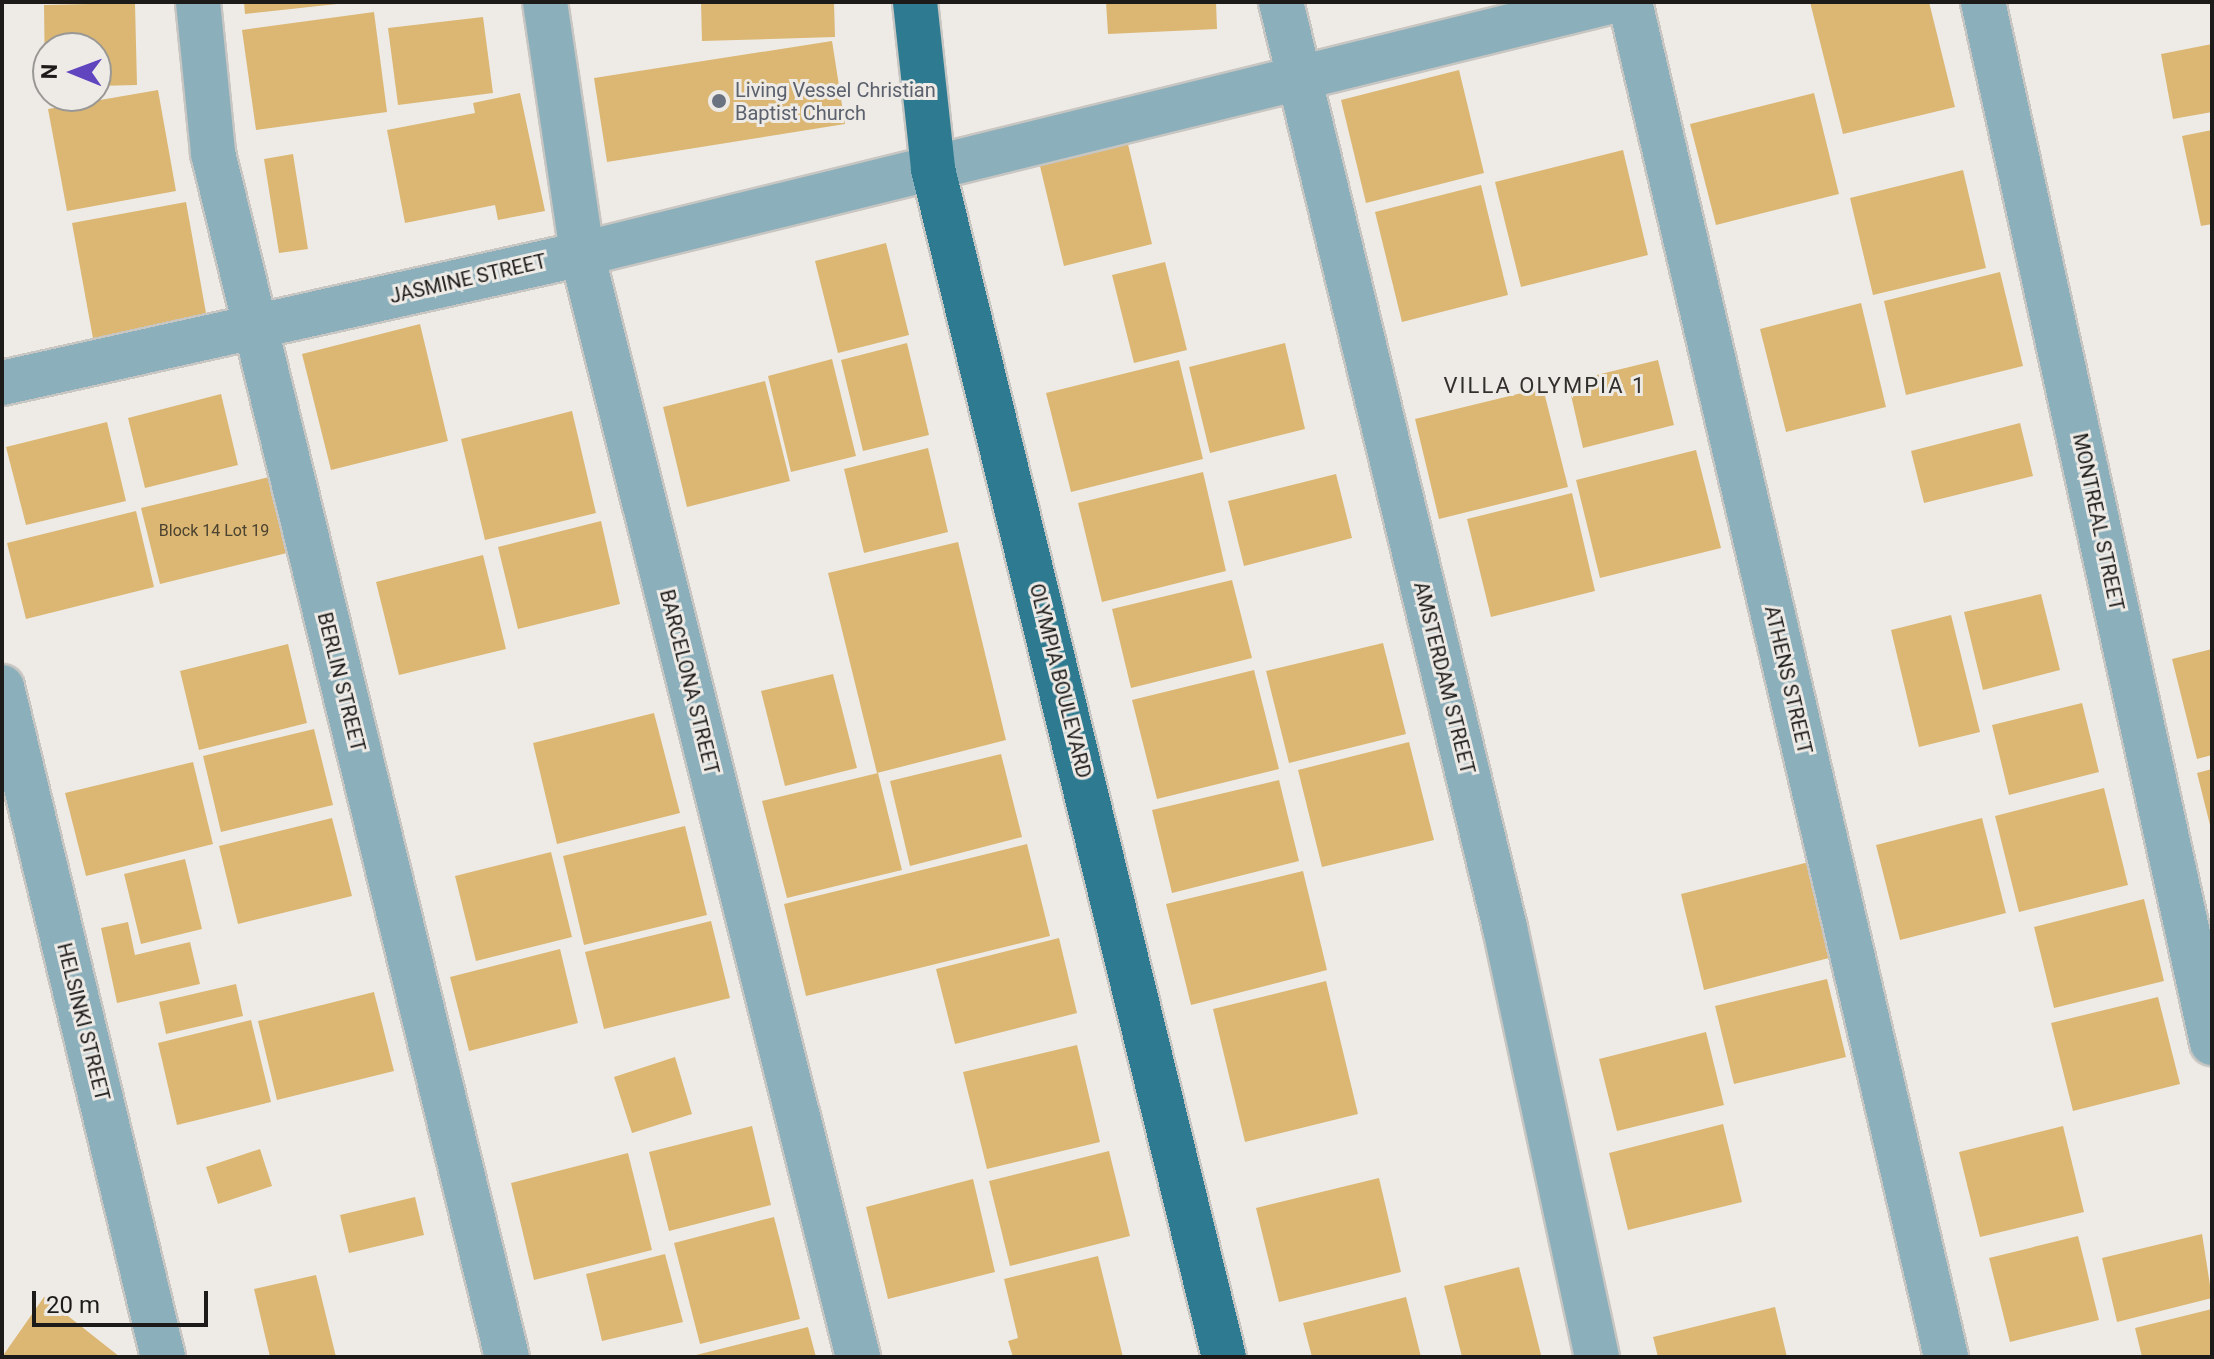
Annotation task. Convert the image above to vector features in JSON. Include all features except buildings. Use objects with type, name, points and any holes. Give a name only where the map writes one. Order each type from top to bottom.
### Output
[{"type":"main road","name":"OLYMPIA BOULEVARD","points":[[915,2],[933,169],[1224,1357]]},
{"type":"street","name":"BERLIN STREET","points":[[198,2],[213,153],[253,327],[507,1357]]},
{"type":"street","name":"BARCELONA STREET","points":[[545,2],[582,254],[858,1357]]},
{"type":"street","name":"AMSTERDAM STREET","points":[[1281,2],[1505,928],[1597,1357]]},
{"type":"street","name":"JASMINE STREET","points":[[2,383],[582,254],[1609,2]]},
{"type":"street","name":"ATHENS STREET","points":[[1630,2],[1946,1357]]},
{"type":"street","name":"MONTREAL STREET","points":[[1983,2],[2212,1043]]},
{"type":"street","name":"HELSINKI STREET","points":[[2,687],[163,1357]]},
{"type":"place","name":"Living Vessel Christian Baptist Church","points":[[719,101]]},
{"type":"district","name":"VILLA OLYMPIA 1","points":[[1545,386]]}]
